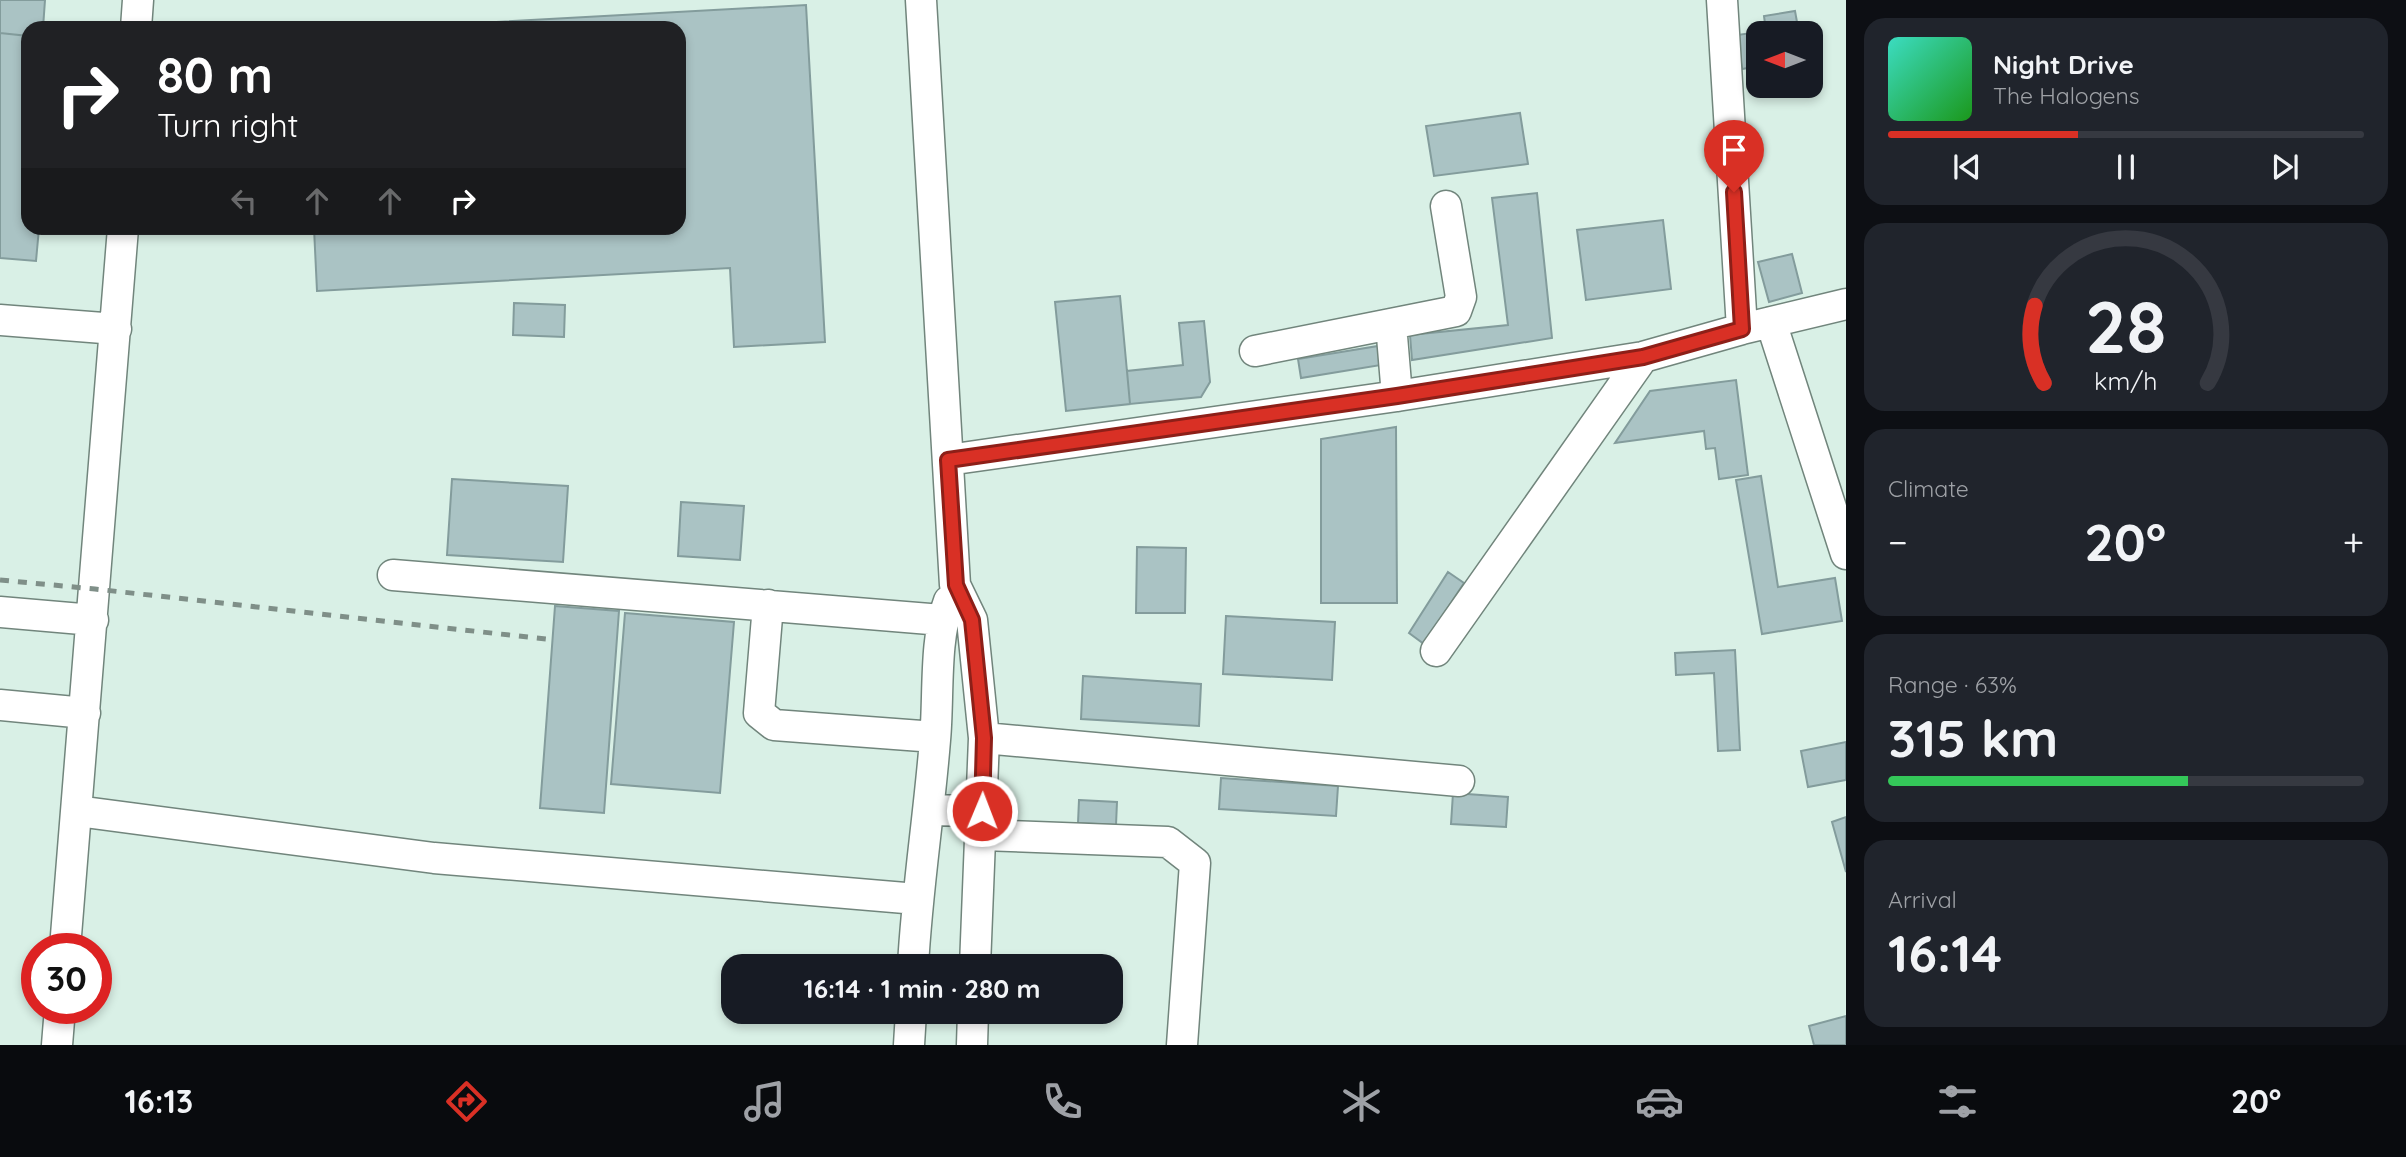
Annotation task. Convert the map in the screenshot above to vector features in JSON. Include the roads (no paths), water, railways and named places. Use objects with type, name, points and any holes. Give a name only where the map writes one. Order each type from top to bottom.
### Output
[{"type":"street","points":[[136,21],[138,0]]},
{"type":"street","points":[[921,0],[956,585],[972,620],[984,738],[976,954]]},
{"type":"street","points":[[1723,0],[1742,329]]},
{"type":"street","points":[[1255,351],[1456,311],[1461,297],[1447,206]]},
{"type":"street","points":[[66,933],[123,235]]},
{"type":"street","points":[[948,460],[1397,396],[1643,357],[1771,321],[1846,304]]},
{"type":"street","points":[[0,320],[116,329]]},
{"type":"street","points":[[1771,321],[1846,554]]},
{"type":"street","points":[[1391,324],[1397,396]]},
{"type":"street","points":[[1436,651],[1643,357]]},
{"type":"street","points":[[393,575],[942,620]]},
{"type":"street","points":[[915,954],[917,899],[929,810],[942,620],[956,585]]},
{"type":"street","points":[[768,606],[760,713],[774,725],[935,737]]},
{"type":"street","points":[[0,612],[93,620]]},
{"type":"street","points":[[0,705],[85,713]]},
{"type":"street","points":[[984,738],[1459,781]]},
{"type":"street","points":[[929,810],[982,823],[1168,842],[1195,863],[1182,1045]]},
{"type":"street","points":[[77,811],[434,858],[917,899]]},
{"type":"street","points":[[57,1045],[59,1024]]},
{"type":"street","points":[[909,1045],[910,1024]]},
{"type":"street","points":[[972,1045],[973,1024]]},
{"type":"railway","points":[[0,580],[554,640]]}]
